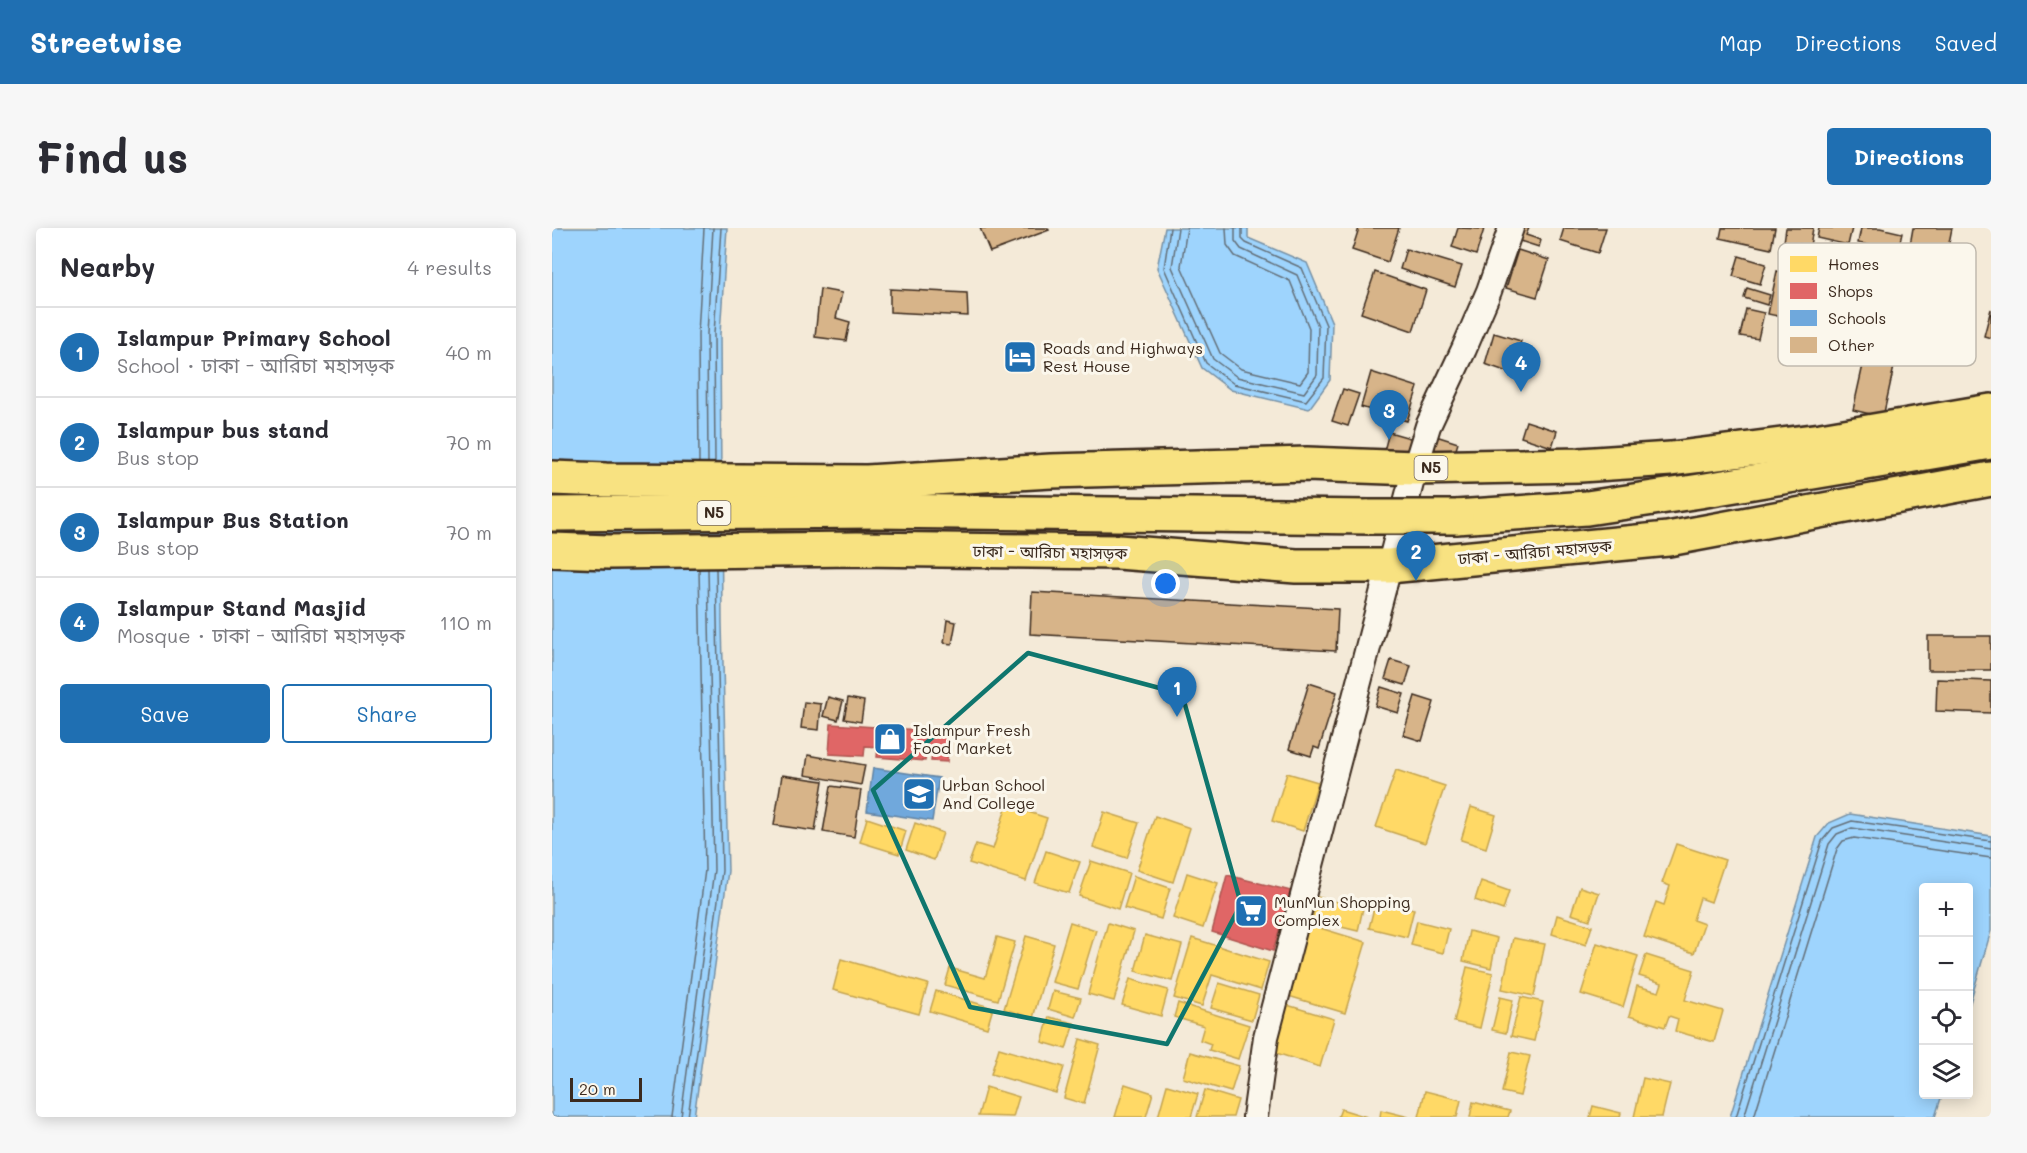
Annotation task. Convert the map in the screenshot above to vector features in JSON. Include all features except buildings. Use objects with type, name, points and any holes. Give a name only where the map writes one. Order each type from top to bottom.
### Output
[{"type":"highway","name":"N5","points":[[552,514],[871,497],[1051,471],[1307,464],[1415,468],[1580,465],[1671,459],[1821,440],[1991,411]]},
{"type":"highway","name":"N5","points":[[871,497],[1370,517],[1456,517],[1587,508],[1991,442]]},
{"type":"highway","points":[[552,478],[618,480],[871,497]]},
{"type":"highway","name":"ঢাকা - আরিচা মহাসড়ক","points":[[552,550],[609,552],[857,549],[1118,552],[1296,566],[1389,566],[1668,539],[1991,480]]},
{"type":"street","points":[[1255,1117],[1266,1037],[1415,468],[1428,426],[1481,310],[1511,228]]},
{"type":"highlighted area","points":[[1028,653],[1182,694],[1241,904],[1167,1044],[970,1007],[873,790]]},
{"type":"water","points":[[552,228],[727,228],[720,334],[722,623],[728,871],[694,1117],[552,1117]]},
{"type":"water","points":[[1165,228],[1248,228],[1248,238],[1307,263],[1332,323],[1330,380],[1309,409],[1231,390],[1202,368],[1157,268]]},
{"type":"water","points":[[1850,814],[1991,836],[1991,931],[1973,992],[1973,883],[1919,883],[1919,1099],[1941,1099],[1935,1117],[1730,1117],[1817,837],[1829,823]]},
{"type":"place","name":"Roads and Highways Rest House","points":[[1020,357]]},
{"type":"place","name":"Islampur Stand Masjid","points":[[1521,392]]},
{"type":"place","name":"Islampur Bus Station","points":[[1389,440]]},
{"type":"place","name":"Islampur bus stand","points":[[1416,581]]},
{"type":"place","name":"Islampur Primary School","points":[[1177,717]]},
{"type":"place","name":"Islampur Fresh Food Market","points":[[890,739]]},
{"type":"place","name":"Urban School And College","points":[[919,794]]},
{"type":"place","name":"MunMun Shopping Complex","points":[[1251,911]]}]
